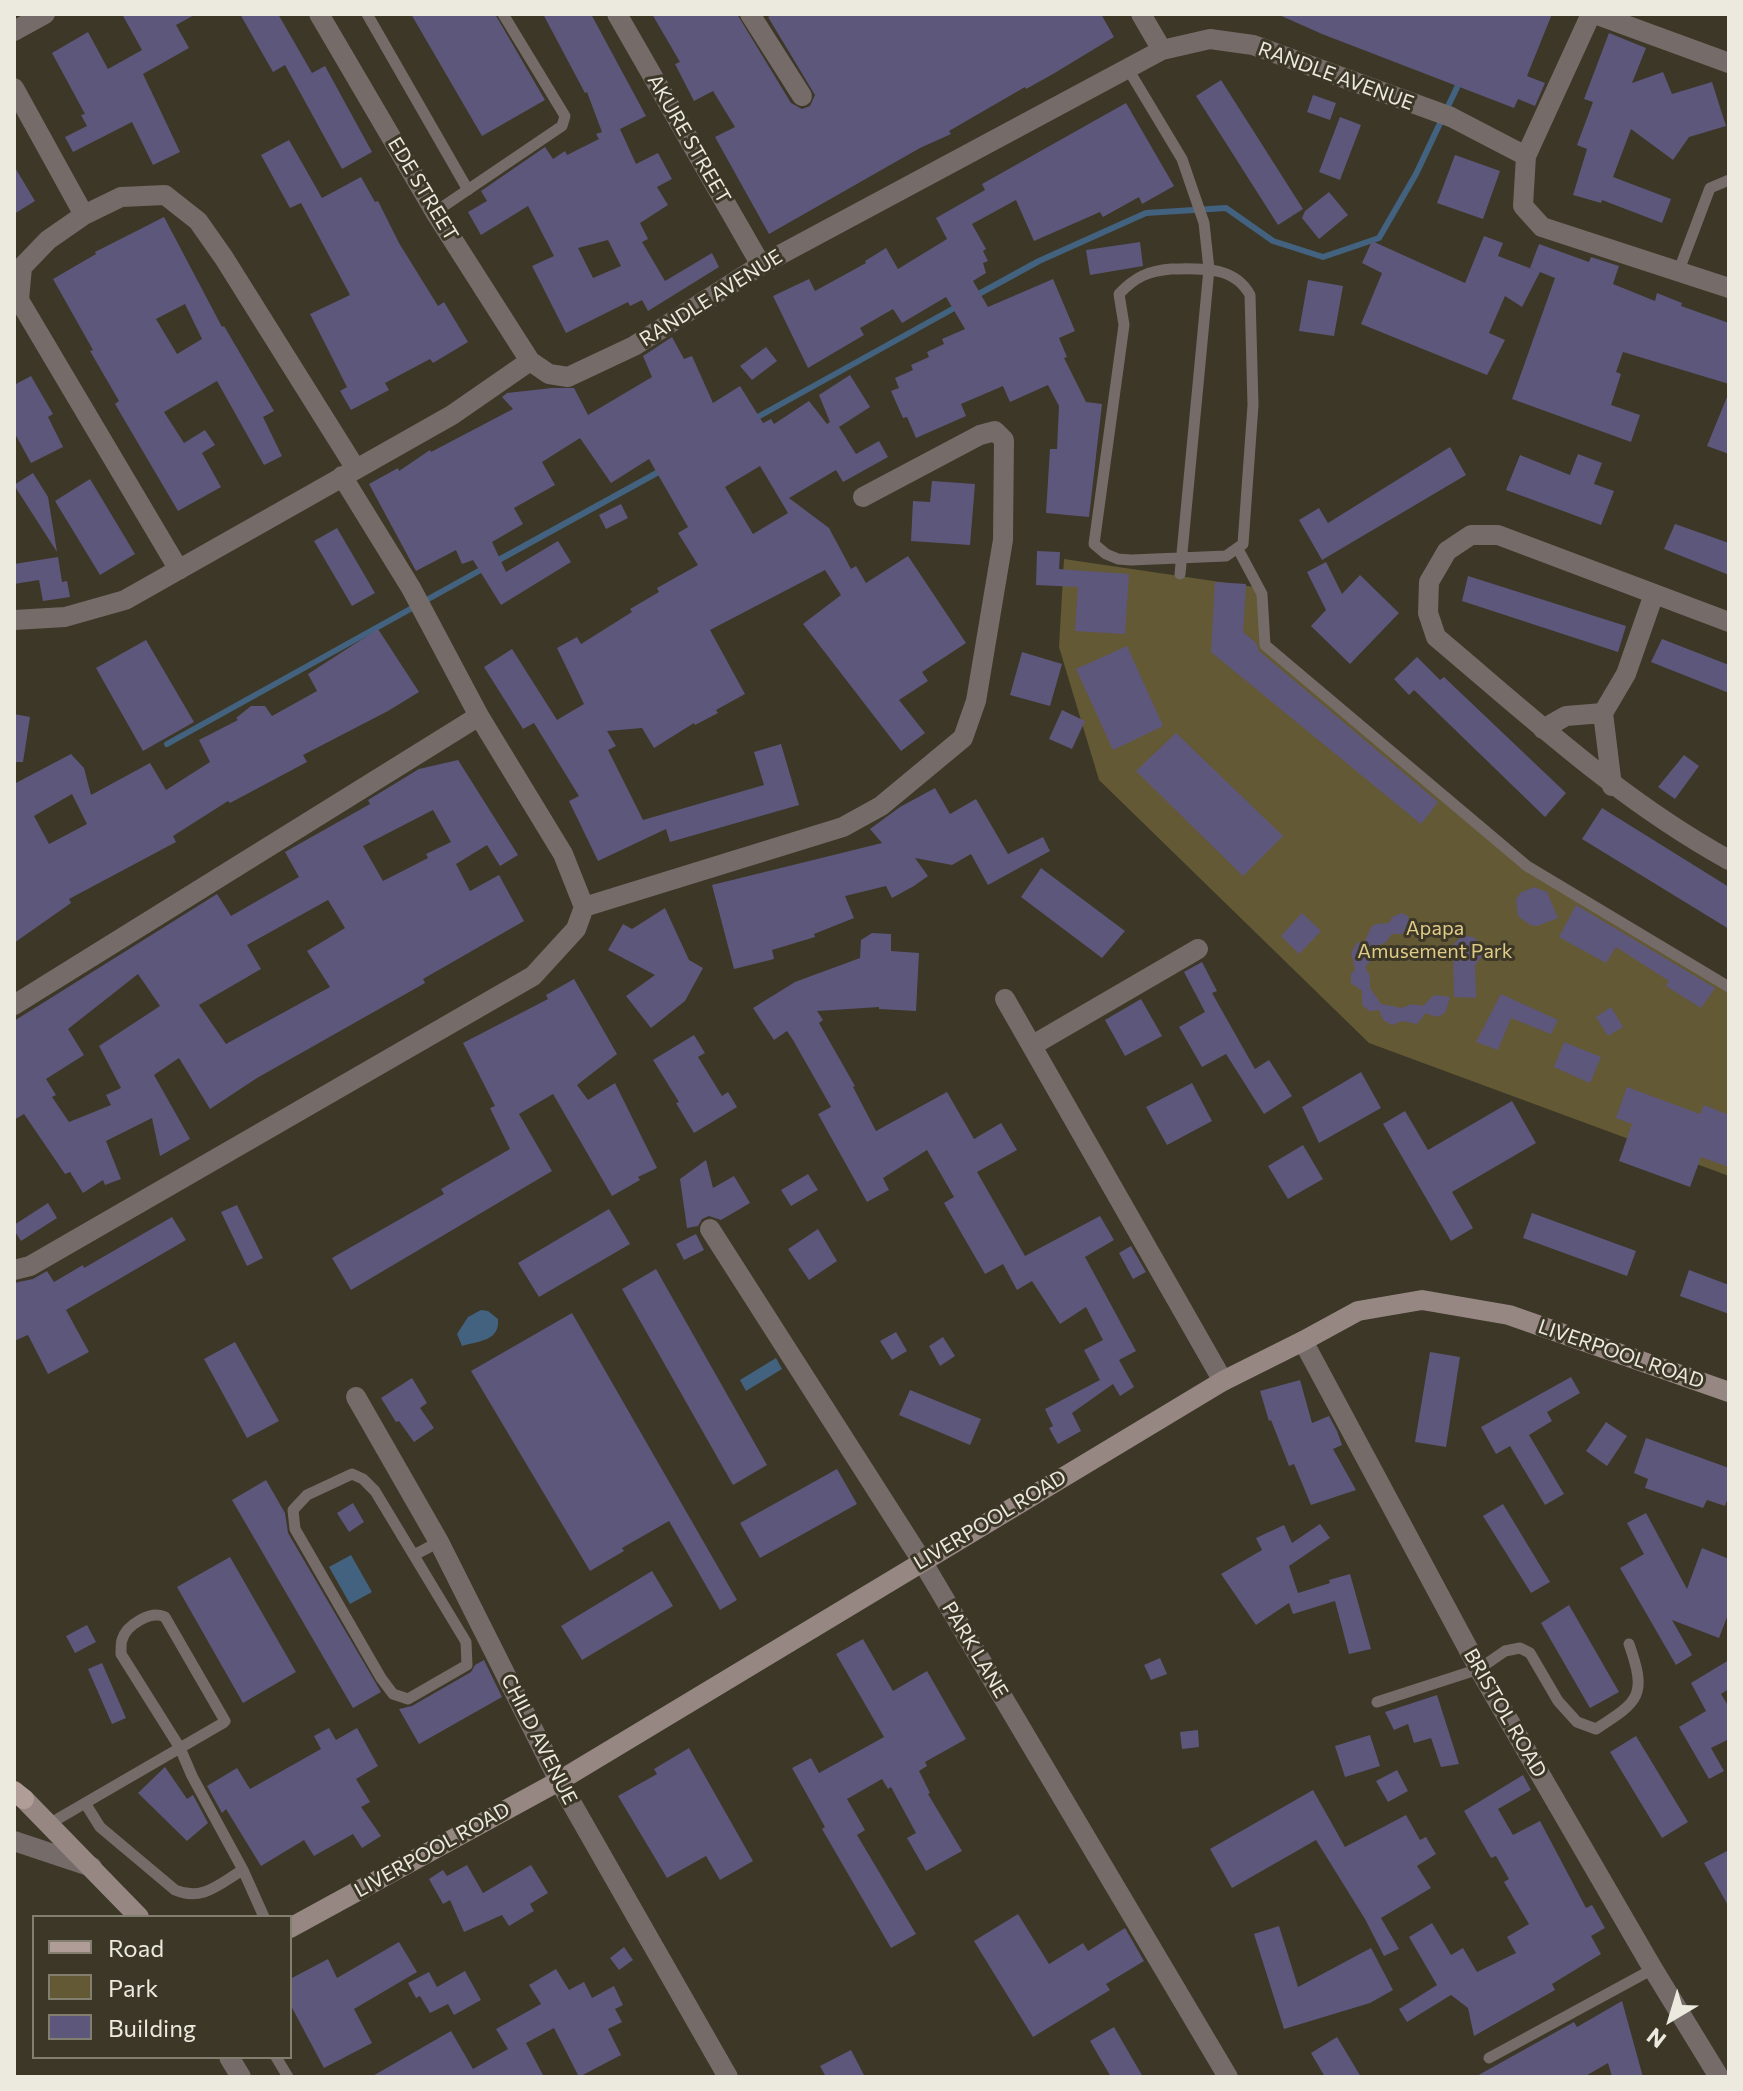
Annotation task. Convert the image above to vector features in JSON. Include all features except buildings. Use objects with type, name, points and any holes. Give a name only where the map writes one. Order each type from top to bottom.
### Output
[{"type":"main road","name":"LIVERPOOL ROAD","points":[[292,1927],[559,1781],[1223,1381],[1358,1311],[1422,1300],[1509,1315],[1729,1392]]},
{"type":"main road","points":[[17,1795],[137,1915]]},
{"type":"street","points":[[14,31],[45,14]]},
{"type":"street","name":"EDE STREET","points":[[319,14],[435,212],[530,361]]},
{"type":"street","name":"AKURE STREET","points":[[617,14],[761,265]]},
{"type":"street","points":[[750,14],[802,96]]},
{"type":"street","points":[[1141,14],[1162,50]]},
{"type":"street","points":[[1729,63],[1593,14],[1526,156],[1523,206],[1542,227],[1729,288]]},
{"type":"street","name":"RANDLE AVENUE","points":[[530,361],[549,374],[568,377],[634,346],[761,265],[1162,50],[1210,39],[1253,45],[1451,117],[1526,156]]},
{"type":"street","points":[[14,88],[84,215]]},
{"type":"street","points":[[14,1270],[30,1266],[533,976],[576,929],[584,907],[563,854],[479,716],[349,473],[224,258],[198,221],[165,195],[121,197],[84,215],[48,240],[22,267],[19,300],[179,570]]},
{"type":"street","points":[[14,620],[65,617],[125,600],[452,415],[530,361]]},
{"type":"street","points":[[584,907],[843,827],[881,806],[963,738],[976,701],[1003,540],[1004,440],[995,431],[980,435],[863,497]]},
{"type":"street","points":[[1729,622],[1498,535],[1471,535],[1447,551],[1429,582],[1428,613],[1436,637],[1612,786],[1684,836],[1729,860]]},
{"type":"street","points":[[1612,786],[1603,713],[1626,674],[1654,594]]},
{"type":"street","points":[[1543,729],[1566,716],[1603,713]]},
{"type":"street","points":[[14,1005],[479,716]]},
{"type":"street","points":[[1033,1045],[1198,949]]},
{"type":"street","points":[[1005,999],[1223,1381]]},
{"type":"street","name":"PARK LANE","points":[[710,1229],[922,1561],[1228,2077]]},
{"type":"street","name":"BRISTOL ROAD","points":[[1303,1341],[1479,1669],[1719,2077]]},
{"type":"street","name":"CHILD AVENUE","points":[[356,1397],[439,1542],[559,1781],[728,2077]]},
{"type":"street","points":[[14,1841],[92,1867]]},
{"type":"street","points":[[230,2059],[241,2077]]},
{"type":"lane","points":[[435,212],[562,126],[565,116],[503,14]]},
{"type":"lane","points":[[371,16],[468,190]]},
{"type":"lane","points":[[1128,69],[1182,159],[1204,223],[1209,269],[1180,574]]},
{"type":"lane","points":[[1679,270],[1710,188],[1729,180]]},
{"type":"lane","points":[[1209,269],[1233,276],[1244,283],[1250,295],[1253,405],[1243,544],[1238,549],[1226,556],[1118,559],[1099,550],[1094,544],[1124,325],[1119,294],[1133,280],[1151,271],[1209,269]]},
{"type":"lane","points":[[1238,549],[1262,594],[1265,645],[1527,866],[1729,987]]},
{"type":"lane","points":[[352,1474],[363,1479],[375,1491],[414,1555],[466,1642],[469,1657],[467,1665],[455,1673],[408,1699],[401,1699],[381,1678],[295,1529],[293,1510],[307,1495],[352,1474]]},
{"type":"lane","points":[[414,1555],[439,1542]]},
{"type":"lane","points":[[49,1824],[85,1803],[180,1748],[223,1723],[226,1718],[165,1617],[153,1613],[127,1630],[121,1641],[121,1654],[180,1748],[263,1915]]},
{"type":"lane","points":[[1377,1702],[1479,1669],[1505,1651],[1520,1648],[1530,1653],[1558,1701],[1577,1722],[1596,1729],[1628,1708],[1639,1690],[1639,1672],[1629,1644]]},
{"type":"lane","points":[[85,1803],[100,1827],[175,1890],[189,1896],[200,1894],[243,1870]]},
{"type":"lane","points":[[1489,2058],[1653,1969]]},
{"type":"lane","points":[[277,2059],[288,2077]]},
{"type":"green space","name":"Apapa Amusement Park","points":[[1064,559],[1261,588],[1259,633],[1536,868],[1729,983],[1729,1176],[1369,1043],[1099,780],[1059,647]]},
{"type":"water","points":[[481,1310],[498,1319],[496,1332],[487,1339],[462,1346],[457,1334],[468,1317]]},
{"type":"water","points":[[776,1358],[782,1369],[746,1391],[740,1380]]},
{"type":"water","points":[[351,1555],[372,1592],[350,1604],[329,1567]]},
{"type":"waterway","points":[[975,296],[1039,261],[1146,213],[1226,208],[1273,241],[1323,257],[1379,238],[1416,174],[1460,81]]},
{"type":"waterway","points":[[754,419],[958,306]]},
{"type":"waterway","points":[[495,562],[664,469]]},
{"type":"waterway","points":[[167,744],[486,567]]}]
